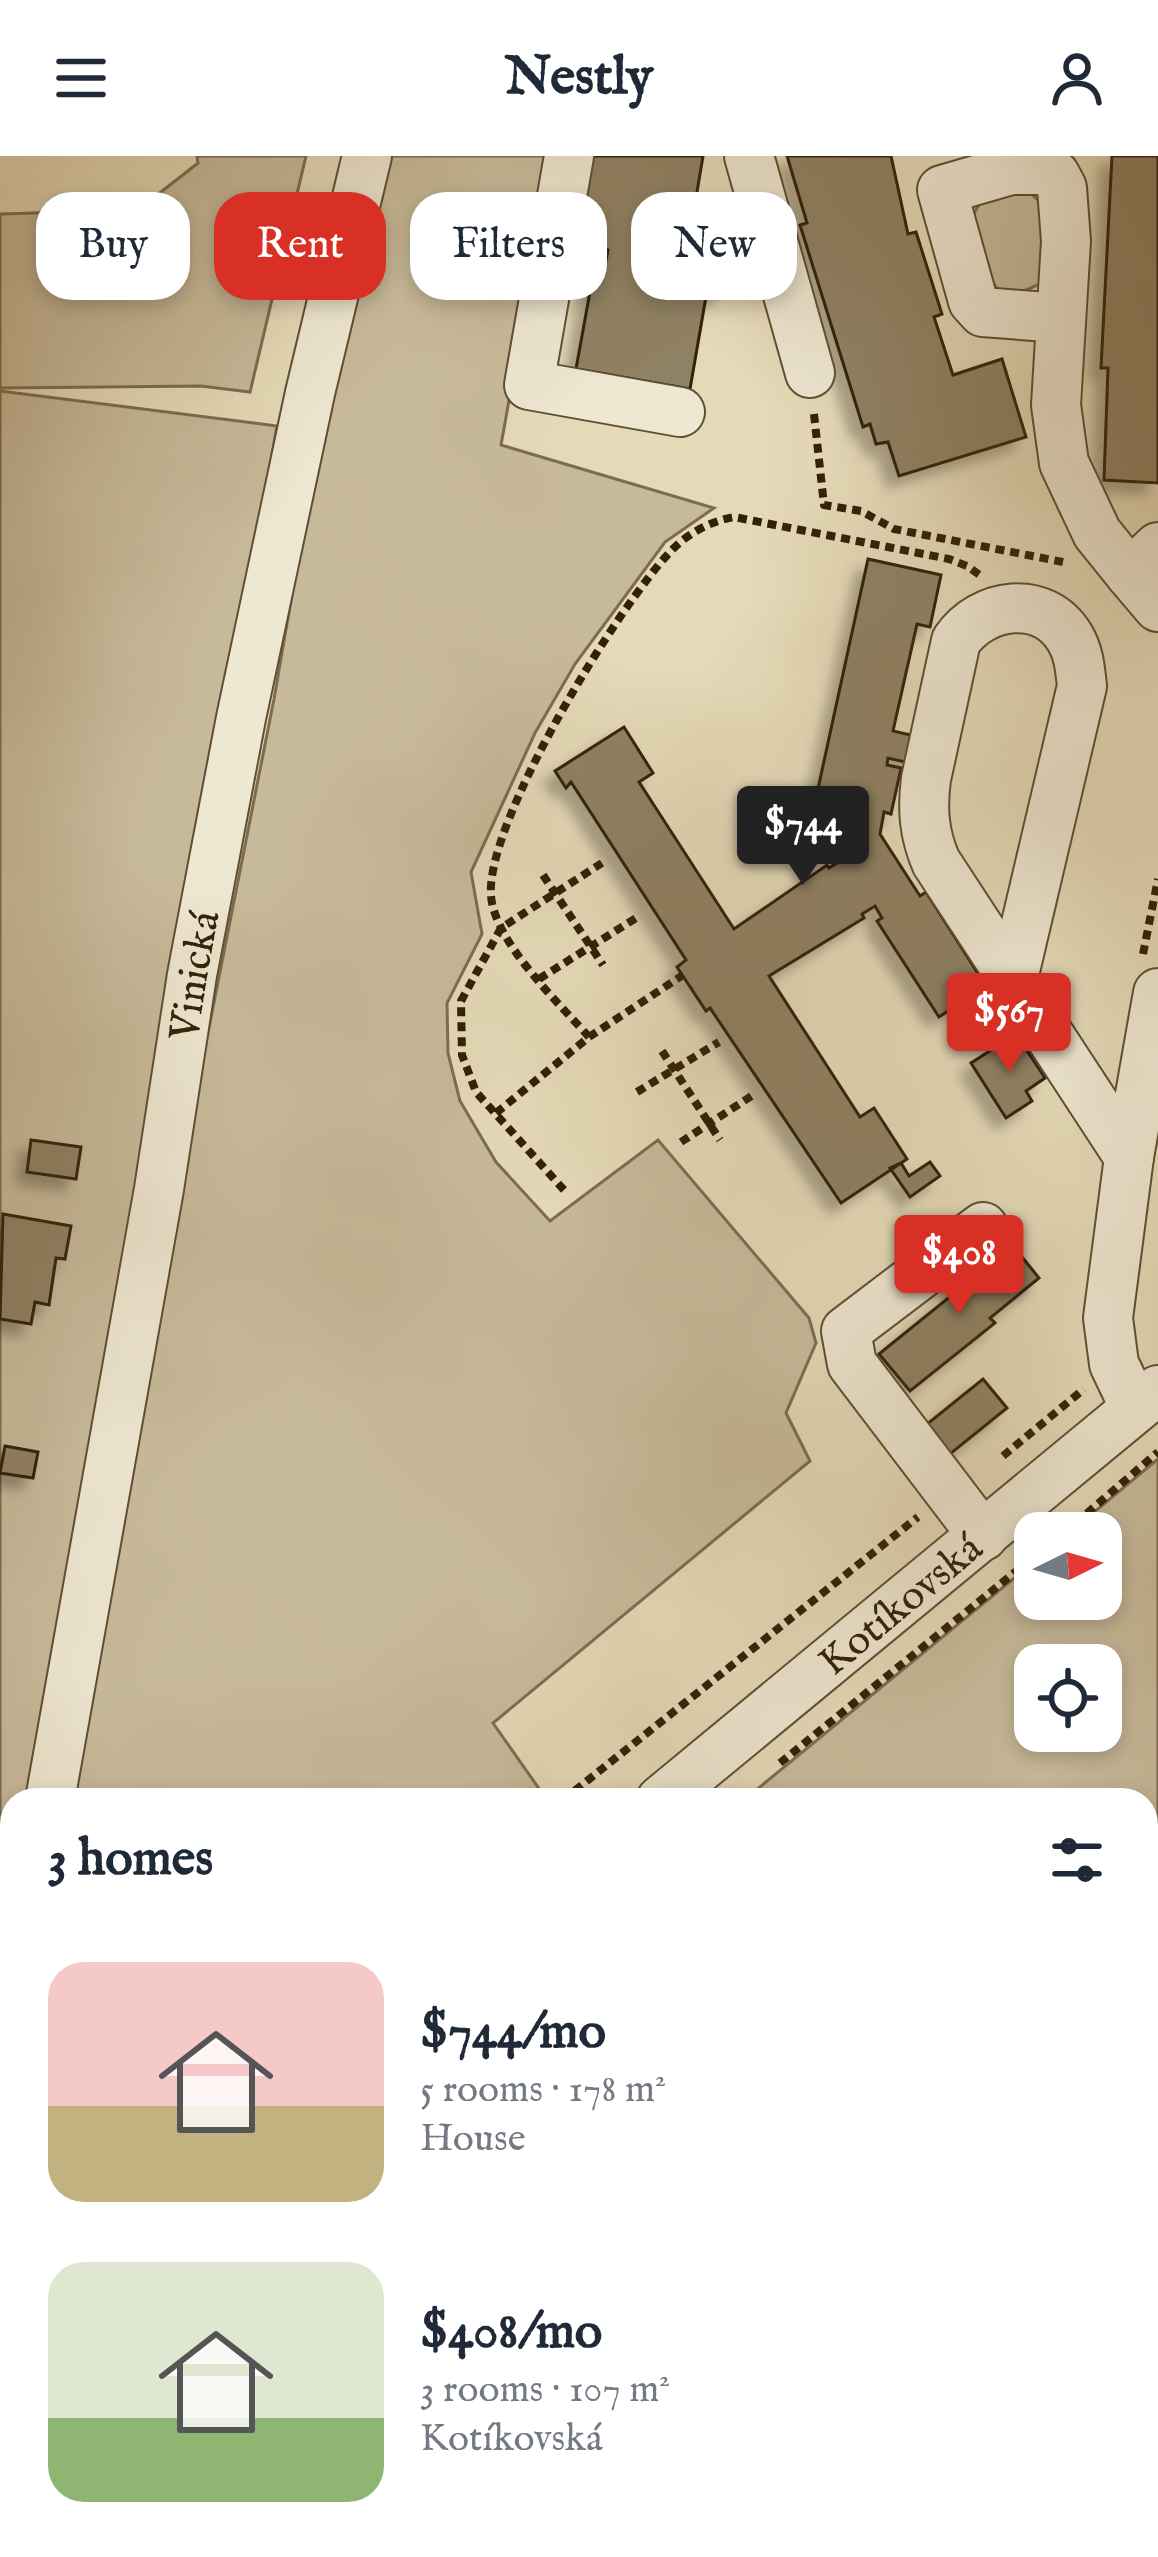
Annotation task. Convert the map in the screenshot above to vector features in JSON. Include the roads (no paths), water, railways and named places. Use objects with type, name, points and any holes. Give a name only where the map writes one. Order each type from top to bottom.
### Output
[{"type":"street","name":"Vinická","points":[[52,1788],[241,718],[310,393],[367,156]]},
{"type":"street","points":[[569,156],[529,385],[680,412]]},
{"type":"street","points":[[749,156],[809,373]]},
{"type":"street","points":[[1059,318],[983,312],[973,301],[938,173],[1042,170],[1054,175],[1062,188],[1066,241],[1057,405],[1064,463],[1097,533],[1149,576]]},
{"type":"street","points":[[1013,979],[1082,686],[1078,658],[1059,624],[1025,606],[969,622],[956,641],[926,779],[927,841],[936,862],[1129,1157]]},
{"type":"street","name":"Kotíkovská","points":[[674,1788],[968,1517],[1147,1399],[1114,1364],[1108,1318],[1129,1157],[1158,993]]},
{"type":"street","points":[[968,1517],[852,1364],[846,1331],[983,1227]]}]
